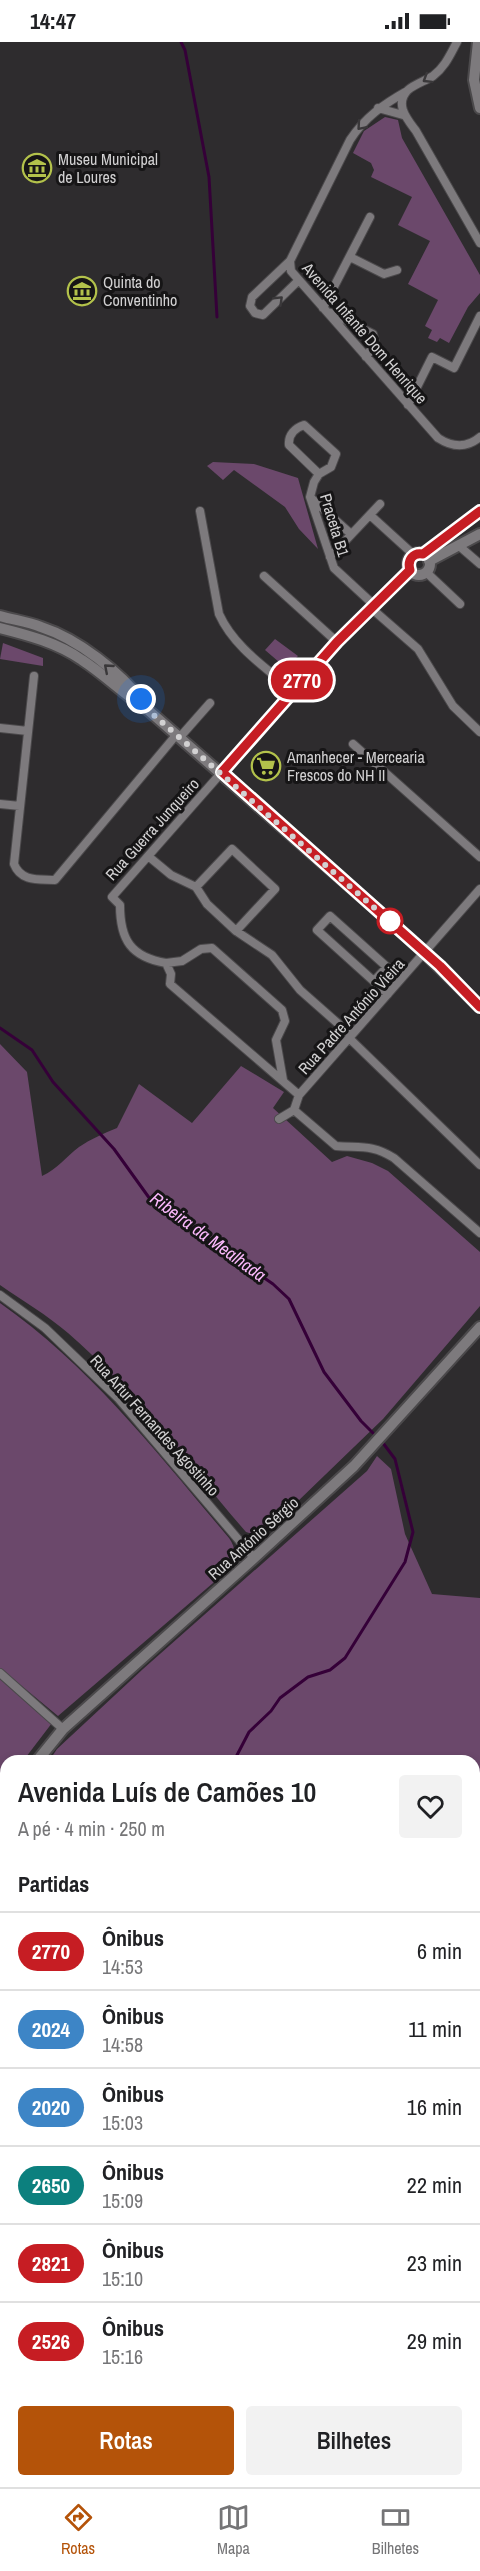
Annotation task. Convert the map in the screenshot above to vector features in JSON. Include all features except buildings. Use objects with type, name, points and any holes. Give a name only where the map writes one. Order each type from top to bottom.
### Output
[{"type":"street","name":"Avenida Infante Dom Henrique","points":[[457,42],[445,65],[433,76],[378,108],[358,127],[291,261],[291,271],[430,429],[446,443],[457,447],[466,446],[480,437]]},
{"type":"street","points":[[478,42],[474,80],[480,108]]},
{"type":"street","points":[[407,91],[402,103],[403,115],[416,131],[480,243]]},
{"type":"street","points":[[378,108],[403,115]]},
{"type":"street","points":[[366,357],[375,343],[373,334],[325,309],[370,217]]},
{"type":"street","points":[[350,257],[384,274],[397,270]]},
{"type":"street","points":[[291,261],[252,297],[250,306],[255,313],[263,315],[299,280]]},
{"type":"street","points":[[408,405],[432,357],[454,368],[480,316]]},
{"type":"street","name":"Praceta B1","points":[[319,474],[289,445],[290,436],[298,427],[304,425],[309,428],[336,454],[331,467],[319,474],[314,482],[310,496],[334,568],[418,649],[453,706],[480,732]]},
{"type":"street","points":[[310,496],[351,534]]},
{"type":"street","points":[[330,557],[380,504]]},
{"type":"street","points":[[200,511],[219,614],[226,629],[236,642],[292,690]]},
{"type":"street","points":[[422,557],[480,511]]},
{"type":"street","points":[[370,515],[422,557],[429,567],[426,572],[419,575],[410,570],[409,560],[422,557],[458,545],[479,536]]},
{"type":"street","points":[[458,545],[480,564]]},
{"type":"street","name":"Rua Guerra Junqueiro","points":[[166,963],[151,960],[133,950],[123,935],[120,905],[112,897],[292,690],[410,570]]},
{"type":"street","points":[[426,572],[460,604]]},
{"type":"street","points":[[264,576],[337,642]]},
{"type":"street","points":[[0,616],[43,627],[88,651],[133,689],[148,710]]},
{"type":"street","points":[[0,628],[31,635],[80,659],[148,710],[222,772],[425,952],[480,1007]]},
{"type":"street","points":[[34,676],[14,864],[18,873],[26,878],[56,880],[178,736],[210,703]]},
{"type":"street","points":[[0,728],[28,731]]},
{"type":"street","points":[[353,744],[480,857]]},
{"type":"street","points":[[0,804],[20,806]]},
{"type":"street","points":[[196,887],[232,849],[275,890],[236,931]]},
{"type":"street","points":[[148,856],[171,875],[196,887],[207,904],[236,931],[273,955],[300,990],[480,1165]]},
{"type":"street","name":"Rua Padre António Vieira","points":[[294,1110],[298,1095],[480,889]]},
{"type":"street","points":[[374,981],[387,968],[330,916],[318,930],[388,994]]},
{"type":"street","points":[[282,1080],[276,1040],[285,1021],[282,1010],[212,948],[201,949],[182,961],[166,963],[171,974],[170,984],[298,1095]]},
{"type":"street","points":[[279,1119],[294,1110],[336,1146],[364,1145],[382,1150],[480,1232]]},
{"type":"street","name":"Rua Artur Fernandes Agostinho","points":[[0,1295],[52,1335],[118,1398],[255,1558]]},
{"type":"street","name":"Rua António Sérgio","points":[[42,1755],[63,1729],[255,1558],[354,1466],[480,1327]]},
{"type":"street","points":[[0,1673],[63,1729]]},
{"type":"shaded area","points":[[385,117],[398,120],[402,138],[480,275],[480,293],[468,307],[449,343],[440,338],[437,342],[428,338],[432,330],[425,326],[438,300],[408,284],[430,241],[398,225],[412,197],[371,177],[374,170],[371,163],[353,153],[364,131]]},
{"type":"shaded area","points":[[213,462],[254,464],[298,478],[318,549],[299,529],[285,507],[234,470],[223,480],[207,466]]},
{"type":"shaded area","points":[[275,639],[298,656],[286,668],[265,650]]},
{"type":"shaded area","points":[[3,643],[43,658],[43,666],[0,659]]},
{"type":"shaded area","points":[[0,1044],[27,1072],[42,1176],[79,1147],[117,1128],[139,1084],[192,1123],[241,1066],[284,1092],[273,1108],[332,1162],[347,1156],[372,1163],[388,1171],[480,1252],[480,1306],[383,1419],[267,1531],[256,1535],[246,1532],[160,1429],[93,1355],[60,1326],[0,1285]]},
{"type":"shaded area","points":[[0,1303],[33,1328],[94,1383],[229,1538],[234,1550],[234,1559],[227,1571],[58,1716],[0,1668]]},
{"type":"shaded area","points":[[377,1456],[391,1469],[405,1534],[432,1594],[480,1598],[480,1755],[53,1755],[143,1669],[367,1471]]},
{"type":"shaded area","points":[[0,1679],[52,1723],[28,1755],[0,1755]]},
{"type":"waterway","points":[[181,42],[185,50],[209,177],[217,317]]},
{"type":"waterway","name":"Ribeira da Mealhada","points":[[0,1028],[32,1050],[53,1082],[114,1149],[150,1199],[273,1284],[289,1299],[324,1372],[361,1421],[373,1433]]},
{"type":"waterway","name":"Ribeira da Mealhada","points":[[237,1755],[249,1732],[271,1711],[280,1698],[308,1677],[330,1670],[345,1658],[405,1562],[413,1532],[395,1459],[383,1443]]},
{"type":"bus line","name":"2770","points":[[480,511],[423,554],[411,557],[410,570],[337,642],[222,772],[440,966],[476,1000],[480,1007]]},
{"type":"place","name":"Museu Municipal de Loures","points":[[37,168]]},
{"type":"place","name":"Quinta do Conventinho","points":[[82,291]]},
{"type":"place","name":"Amanhecer - Mercearia Frescos do NH II","points":[[266,766]]},
{"type":"route","points":[[141,699],[148,710],[222,772],[394,925],[390,921]]}]
